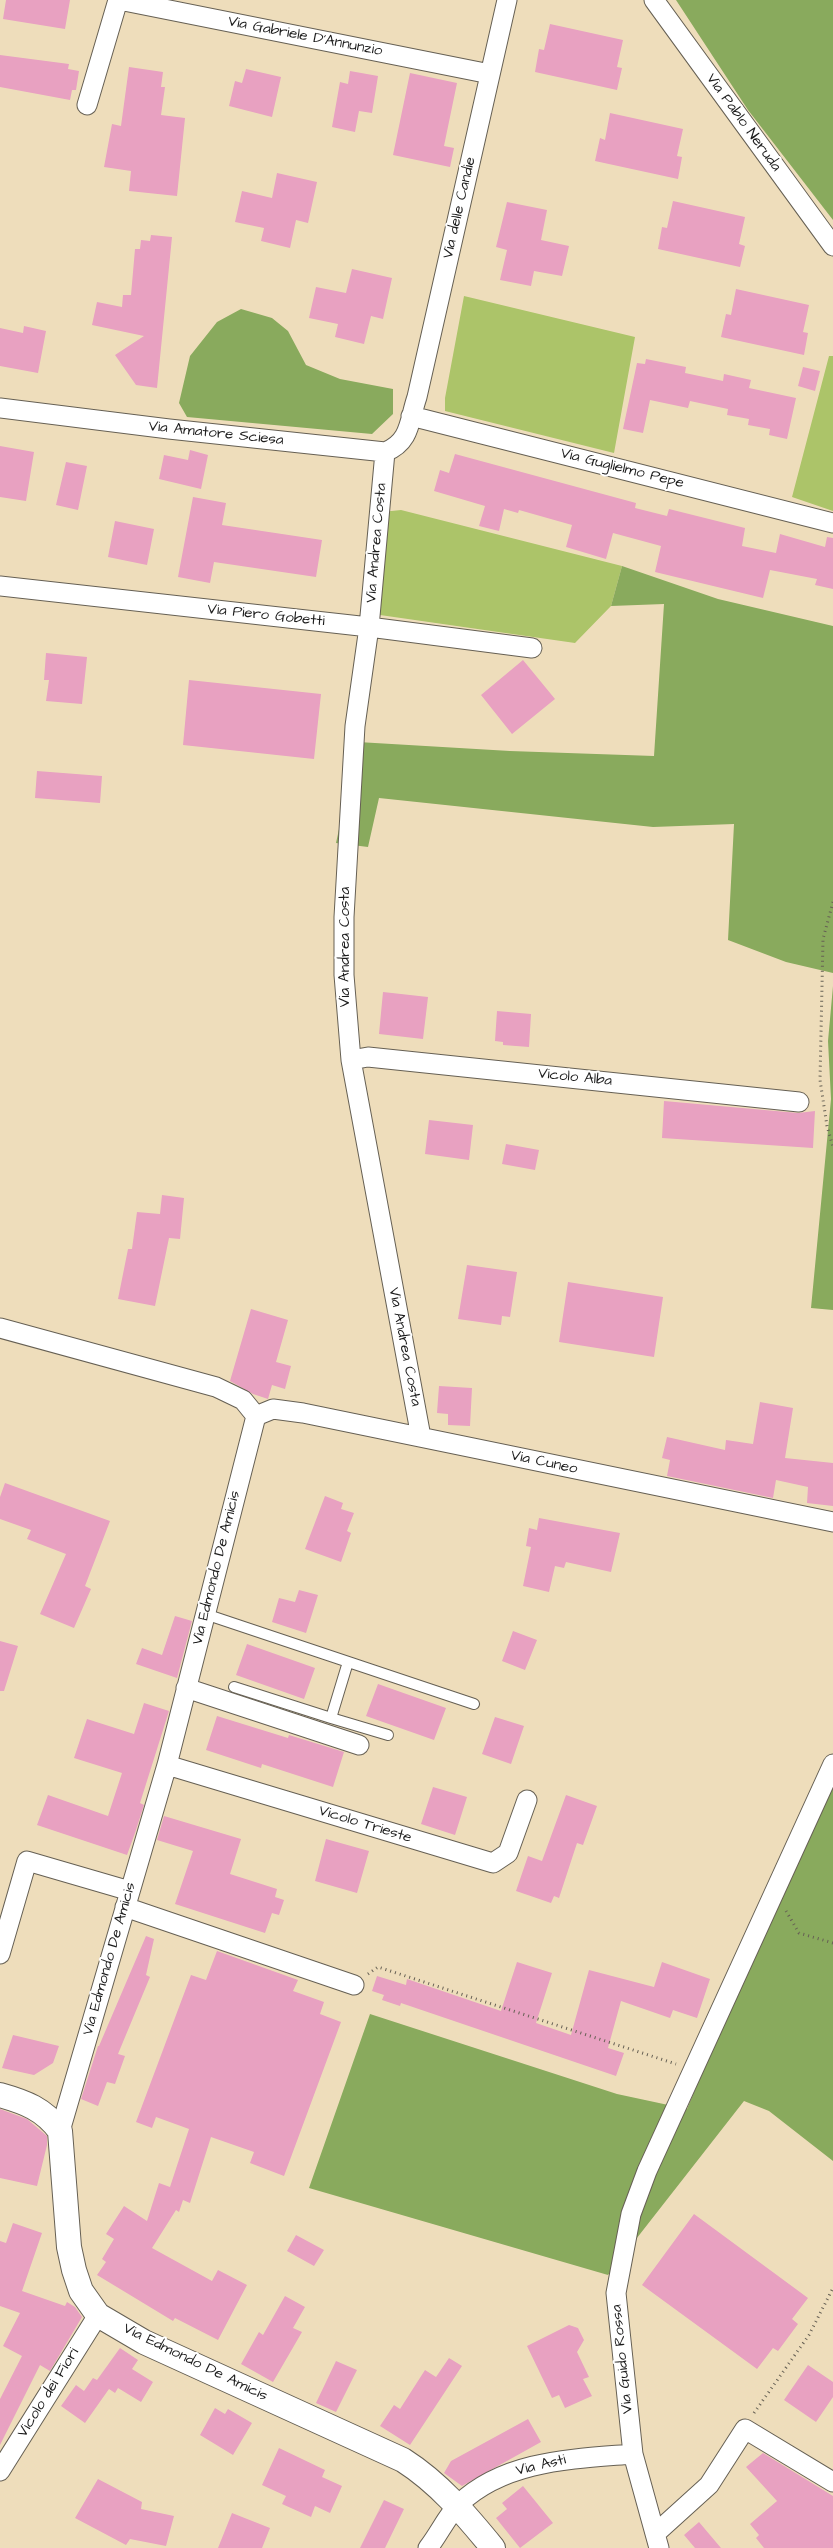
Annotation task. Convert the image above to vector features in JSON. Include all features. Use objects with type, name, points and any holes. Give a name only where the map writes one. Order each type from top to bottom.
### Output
[{"type":"street","name":"Via Gabriele D'Annunzio","points":[[118,0],[490,74]]},
{"type":"street","points":[[87,105],[118,0]]},
{"type":"street","name":"Via delle Candie","points":[[411,416],[417,397],[507,0]]},
{"type":"street","name":"Via Pablo Neruda","points":[[654,0],[833,246]]},
{"type":"street","name":"Via Amatore Sciesa","points":[[0,408],[169,429],[386,452]]},
{"type":"street","points":[[386,452],[405,439],[411,416]]},
{"type":"street","name":"Via Guglielmo Pepe","points":[[411,416],[833,523]]},
{"type":"street","name":"Via Andrea Costa","points":[[386,452],[369,627],[355,726],[344,917],[344,975],[351,1060],[421,1437]]},
{"type":"street","name":"Via Piero Gobetti","points":[[0,586],[369,627],[532,648]]},
{"type":"street","name":"Vicolo Alba","points":[[351,1060],[378,1058],[799,1102]]},
{"type":"street","points":[[0,1328],[216,1388],[243,1400],[256,1416]]},
{"type":"street","name":"Via Cuneo","points":[[256,1416],[273,1409],[303,1413],[833,1522]]},
{"type":"street","name":"Via Edmondo De Amicis","points":[[256,1416],[167,1765],[60,2131],[69,2247],[80,2291],[98,2315],[144,2342],[403,2460],[418,2470],[458,2505],[493,2548]]},
{"type":"street","points":[[186,1688],[359,1744]]},
{"type":"street","name":"Via Guido Rossa","points":[[658,2541],[633,2454],[616,2293],[631,2214],[647,2171],[833,1764]]},
{"type":"street","name":"Vicolo Trieste","points":[[167,1765],[492,1863],[508,1853],[528,1800]]},
{"type":"street","points":[[0,1954],[27,1861],[354,1985]]},
{"type":"street","points":[[0,2095],[39,2109],[50,2118],[60,2131]]},
{"type":"street","name":"Vicolo dei Fiori","points":[[0,2471],[98,2315]]},
{"type":"street","points":[[658,2541],[709,2485],[745,2429],[833,2482]]},
{"type":"street","name":"Via Asti","points":[[428,2548],[458,2505],[472,2494],[519,2468],[565,2459],[633,2454]]},
{"type":"lane","points":[[205,1614],[474,1704]]},
{"type":"lane","points":[[331,1718],[348,1662]]},
{"type":"lane","points":[[234,1687],[388,1735]]},
{"type":"path","points":[[833,902],[823,939],[820,1080],[827,1126],[833,1148]]},
{"type":"path","points":[[774,1891],[799,1933],[833,1943]]},
{"type":"path","points":[[354,1985],[378,1967],[693,2069]]},
{"type":"path","points":[[745,2429],[760,2403],[809,2336],[833,2288]]},
{"type":"green space","points":[[676,0],[833,0],[833,220],[748,110]]},
{"type":"green space","points":[[464,296],[635,337],[614,453],[445,411],[445,398]]},
{"type":"green space","points":[[241,309],[272,318],[288,331],[306,365],[340,379],[393,389],[393,414],[372,434],[187,417],[179,403],[190,356],[217,322]]},
{"type":"green space","points":[[829,356],[833,356],[833,511],[792,497]]},
{"type":"green space","points":[[401,510],[622,566],[611,606],[575,643],[380,615],[382,512]]},
{"type":"green space","points":[[622,566],[718,599],[833,626],[833,973],[786,962],[728,940],[734,824],[653,827],[379,798],[368,847],[336,843],[358,742],[510,751],[654,756],[664,604],[611,606]]},
{"type":"green space","points":[[833,986],[833,1310],[811,1308],[831,1099],[828,1041]]},
{"type":"green space","points":[[833,1788],[833,2161],[769,2111],[744,2101],[608,2275],[309,2188],[370,2014],[617,2094],[687,2109],[744,1973]]},
{"type":"building","points":[[6,0],[70,0],[65,29],[3,19]]},
{"type":"building","points":[[550,24],[623,40],[617,67],[622,68],[617,90],[535,72],[539,49],[544,50]]},
{"type":"building","points":[[0,55],[69,64],[68,69],[79,71],[76,90],[72,90],[70,100],[0,87]]},
{"type":"building","points":[[129,67],[163,72],[161,87],[165,87],[161,115],[185,118],[177,196],[129,191],[131,171],[104,167],[112,124],[121,126]]},
{"type":"building","points":[[246,69],[281,77],[272,117],[229,106],[235,81],[242,83]]},
{"type":"building","points":[[350,71],[378,76],[372,113],[359,111],[355,132],[332,127],[340,82],[348,84]]},
{"type":"building","points":[[410,73],[457,83],[444,146],[454,148],[450,167],[393,155]]},
{"type":"building","points":[[610,113],[683,129],[677,156],[682,157],[678,179],[595,161],[600,138],[605,140]]},
{"type":"building","points":[[277,173],[317,182],[308,223],[296,220],[290,248],[261,241],[264,228],[235,222],[242,191],[272,198]]},
{"type":"building","points":[[673,201],[745,217],[739,244],[745,246],[740,267],[658,249],[662,227],[667,228]]},
{"type":"building","points":[[507,202],[547,210],[541,240],[569,246],[562,276],[534,271],[531,286],[500,280],[507,250],[496,247]]},
{"type":"building","points":[[151,235],[172,237],[157,388],[136,385],[115,355],[144,336],[92,325],[97,302],[122,307],[123,295],[131,295],[135,249],[140,249],[141,240],[150,241]]},
{"type":"building","points":[[352,269],[392,278],[383,319],[371,316],[364,344],[335,337],[338,324],[309,318],[316,287],[346,293]]},
{"type":"building","points":[[736,289],[809,305],[803,332],[808,333],[804,355],[721,337],[726,314],[731,315]]},
{"type":"building","points":[[24,326],[46,331],[38,373],[0,366],[0,328],[23,333]]},
{"type":"building","points":[[646,359],[686,367],[685,373],[723,381],[724,374],[751,380],[749,388],[796,398],[787,439],[769,435],[770,429],[748,425],[749,419],[727,415],[728,409],[690,401],[688,408],[650,400],[643,433],[623,429],[637,363],[645,364]]},
{"type":"building","points":[[803,367],[820,371],[815,391],[798,386]]},
{"type":"building","points":[[0,446],[34,452],[26,501],[0,497]]},
{"type":"building","points":[[190,450],[208,455],[201,489],[159,479],[164,455],[188,460]]},
{"type":"building","points":[[455,454],[636,503],[635,508],[667,516],[669,509],[745,528],[742,546],[776,553],[780,534],[825,547],[827,537],[833,538],[833,589],[815,585],[817,579],[770,570],[763,598],[655,572],[661,546],[613,533],[606,559],[566,547],[572,525],[519,510],[518,513],[504,509],[499,531],[479,526],[485,506],[434,491],[440,470],[449,473]]},
{"type":"building","points":[[66,462],[87,466],[78,510],[56,505]]},
{"type":"building","points":[[193,497],[226,503],[222,525],[322,540],[316,577],[214,562],[210,583],[178,577]]},
{"type":"building","points":[[115,521],[154,529],[147,565],[108,557]]},
{"type":"building","points":[[46,653],[87,657],[82,704],[46,701],[49,680],[44,680]]},
{"type":"building","points":[[523,660],[555,699],[512,734],[481,695]]},
{"type":"building","points":[[189,680],[321,694],[314,759],[183,745]]},
{"type":"building","points":[[37,771],[102,776],[100,803],[35,798]]},
{"type":"building","points":[[383,992],[428,997],[423,1039],[379,1034]]},
{"type":"building","points":[[497,1011],[531,1014],[529,1047],[503,1045],[503,1042],[495,1041]]},
{"type":"building","points":[[664,1101],[798,1113],[815,1111],[813,1148],[662,1138]]},
{"type":"building","points":[[429,1120],[473,1125],[469,1160],[425,1154]]},
{"type":"building","points":[[506,1144],[539,1150],[535,1170],[502,1164]]},
{"type":"building","points":[[162,1195],[184,1198],[180,1239],[169,1238],[155,1306],[118,1299],[128,1249],[132,1249],[137,1212],[160,1214]]},
{"type":"building","points":[[467,1265],[517,1272],[510,1317],[502,1316],[501,1325],[458,1319]]},
{"type":"building","points":[[568,1282],[663,1297],[654,1357],[559,1342]]},
{"type":"building","points":[[251,1309],[288,1320],[276,1362],[291,1366],[285,1389],[272,1385],[268,1399],[253,1394],[230,1381]]},
{"type":"building","points":[[439,1386],[472,1388],[470,1426],[448,1425],[448,1414],[437,1413]]},
{"type":"building","points":[[760,1402],[793,1408],[785,1458],[833,1463],[833,1506],[807,1503],[808,1487],[776,1480],[773,1498],[667,1476],[670,1460],[662,1458],[667,1437],[725,1450],[726,1440],[753,1444]]},
{"type":"building","points":[[5,1483],[110,1521],[85,1586],[91,1589],[74,1628],[40,1614],[66,1554],[27,1539],[31,1530],[0,1519],[0,1497]]},
{"type":"building","points":[[325,1496],[343,1503],[341,1509],[354,1513],[347,1531],[351,1533],[341,1562],[305,1549]]},
{"type":"building","points":[[539,1518],[620,1533],[611,1572],[566,1562],[564,1568],[555,1566],[549,1592],[523,1586],[531,1547],[526,1546],[529,1528],[537,1530]]},
{"type":"building","points":[[299,1590],[318,1595],[306,1633],[272,1622],[279,1598],[295,1602]]},
{"type":"building","points":[[175,1616],[192,1621],[177,1678],[136,1664],[142,1648],[162,1655]]},
{"type":"building","points":[[513,1631],[537,1640],[525,1670],[502,1661]]},
{"type":"building","points":[[0,1641],[18,1646],[4,1691],[0,1691]]},
{"type":"building","points":[[247,1644],[315,1668],[304,1699],[236,1675]]},
{"type":"building","points":[[378,1684],[446,1708],[434,1740],[366,1716]]},
{"type":"building","points":[[144,1703],[169,1711],[140,1803],[144,1805],[127,1855],[37,1825],[48,1795],[108,1816],[122,1773],[74,1758],[87,1719],[134,1734]]},
{"type":"building","points":[[217,1716],[288,1738],[289,1735],[344,1752],[333,1787],[262,1764],[261,1768],[206,1750]]},
{"type":"building","points":[[495,1717],[524,1726],[511,1764],[482,1754]]},
{"type":"building","points":[[433,1787],[467,1797],[455,1835],[421,1824]]},
{"type":"building","points":[[566,1795],[597,1806],[583,1845],[577,1843],[559,1898],[554,1896],[551,1903],[516,1891],[528,1856],[542,1861]]},
{"type":"building","points":[[164,1816],[241,1839],[230,1874],[277,1889],[275,1897],[284,1900],[279,1915],[272,1913],[265,1933],[175,1904],[193,1851],[157,1840]]},
{"type":"building","points":[[326,1839],[369,1851],[357,1893],[315,1881]]},
{"type":"building","points":[[146,1936],[154,1939],[146,1975],[150,1977],[118,2054],[125,2056],[115,2084],[107,2082],[98,2106],[81,2099],[98,2046]]},
{"type":"building","points":[[217,1951],[298,1980],[293,1991],[324,2002],[320,2014],[341,2022],[284,2176],[250,2163],[254,2152],[211,2137],[190,2203],[183,2200],[179,2212],[176,2210],[152,2248],[212,2281],[218,2270],[247,2285],[218,2340],[175,2318],[173,2321],[97,2275],[106,2262],[102,2259],[114,2239],[106,2234],[124,2206],[147,2221],[159,2183],[170,2187],[189,2129],[156,2117],[152,2128],[136,2122],[191,1975],[206,1980]]},
{"type":"building","points":[[517,1962],[552,1973],[536,2023],[571,2035],[589,1970],[654,1987],[662,1962],[710,1979],[697,2018],[673,2010],[670,2018],[621,2001],[608,2048],[624,2053],[616,2076],[401,2003],[400,2006],[382,2000],[384,1995],[372,1991],[377,1976],[406,1985],[407,1979],[501,2011]]},
{"type":"building","points":[[13,2035],[59,2046],[53,2063],[34,2075],[2,2068]]},
{"type":"building","points":[[0,2109],[27,2119],[47,2136],[47,2145],[37,2186],[0,2178]]},
{"type":"building","points":[[694,2214],[808,2298],[792,2319],[798,2324],[778,2351],[773,2348],[757,2369],[642,2285]]},
{"type":"building","points":[[13,2223],[42,2233],[22,2291],[65,2306],[67,2302],[75,2307],[82,2317],[50,2371],[40,2365],[0,2445],[0,2399],[22,2356],[3,2346],[20,2313],[0,2306],[0,2241],[6,2243]]},
{"type":"building","points":[[296,2235],[324,2250],[314,2266],[287,2251]]},
{"type":"building","points":[[285,2296],[305,2307],[293,2328],[302,2332],[273,2382],[241,2364],[259,2332],[263,2335]]},
{"type":"building","points":[[569,2325],[578,2328],[584,2340],[577,2352],[589,2377],[583,2379],[592,2396],[565,2408],[559,2395],[552,2398],[527,2346]]},
{"type":"building","points":[[120,2348],[138,2360],[132,2369],[153,2382],[141,2402],[118,2388],[115,2393],[109,2389],[85,2423],[61,2406],[76,2385],[84,2391],[93,2378],[97,2380]]},
{"type":"building","points":[[449,2358],[462,2366],[410,2445],[380,2426],[394,2405],[400,2409],[425,2370],[436,2377]]},
{"type":"building","points":[[336,2361],[357,2370],[336,2412],[316,2403]]},
{"type":"building","points":[[808,2365],[833,2382],[833,2397],[816,2422],[784,2400]]},
{"type":"building","points":[[215,2408],[225,2414],[228,2409],[252,2423],[233,2455],[200,2435]]},
{"type":"building","points":[[528,2419],[541,2442],[462,2486],[444,2473],[451,2461]]},
{"type":"building","points":[[279,2448],[325,2470],[322,2477],[342,2486],[330,2513],[315,2506],[311,2517],[282,2504],[286,2496],[262,2485]]},
{"type":"building","points":[[763,2453],[833,2496],[833,2548],[764,2548],[756,2538],[759,2535],[750,2524],[777,2501],[746,2467]]},
{"type":"building","points":[[98,2479],[142,2502],[141,2509],[174,2516],[166,2546],[130,2539],[126,2545],[75,2518]]},
{"type":"building","points":[[523,2486],[553,2523],[520,2548],[496,2518],[507,2509],[502,2503]]},
{"type":"building","points":[[384,2500],[404,2509],[385,2548],[360,2548]]},
{"type":"building","points":[[232,2513],[270,2528],[262,2548],[218,2548]]},
{"type":"building","points":[[699,2522],[721,2548],[695,2548],[684,2535]]}]
